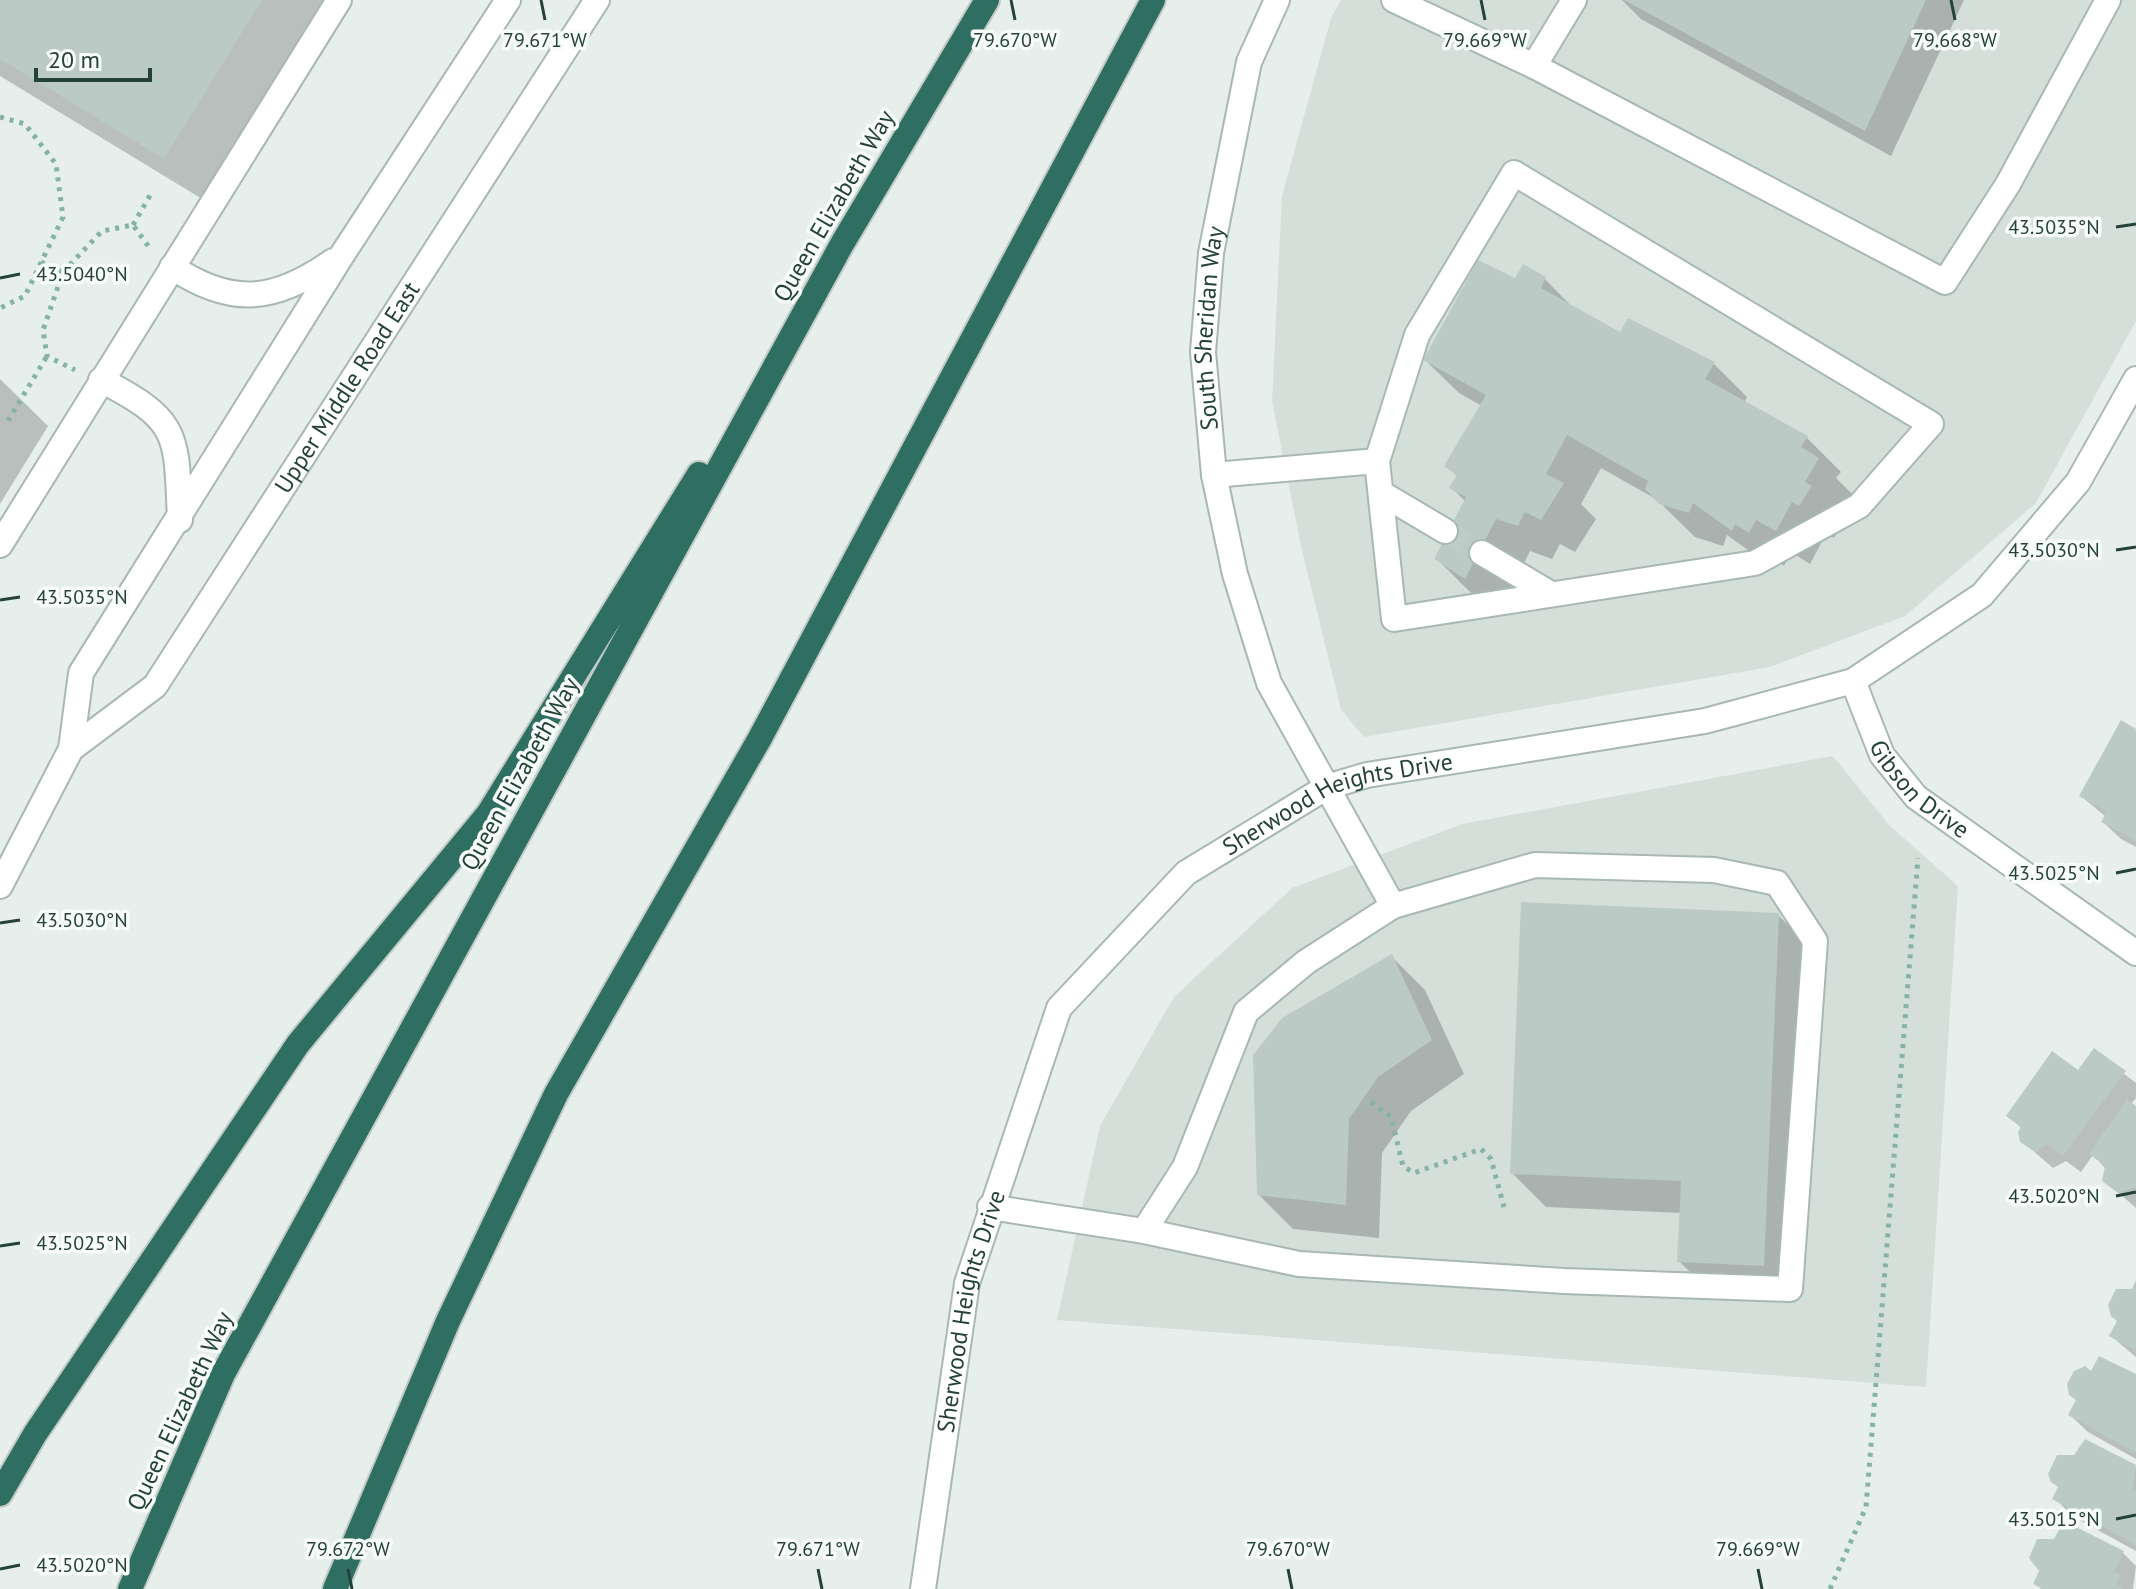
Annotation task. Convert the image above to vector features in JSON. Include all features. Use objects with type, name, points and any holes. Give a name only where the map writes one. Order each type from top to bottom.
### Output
[{"type":"highway","name":"Queen Elizabeth Way","points":[[130,1589],[223,1374],[842,244],[987,0]]},
{"type":"highway","points":[[335,1589],[448,1321],[556,1094],[760,738],[1153,0]]},
{"type":"highway","points":[[0,1494],[35,1434],[298,1044],[488,814],[842,244]]},
{"type":"highway","points":[[347,1557],[347,1589]]},
{"type":"street","points":[[0,545],[339,0]]},
{"type":"street","name":"Upper Middle Road East","points":[[0,886],[71,749],[81,673],[180,520],[342,255],[508,0]]},
{"type":"street","name":"Upper Middle Road East","points":[[71,749],[155,686],[597,0]]},
{"type":"street","name":"South Sheridan Way","points":[[1277,0],[1249,62],[1211,253],[1203,352],[1214,475],[1235,574],[1269,683],[1393,906]]},
{"type":"street","points":[[1394,0],[1534,66],[1945,282],[2008,184],[2108,0]]},
{"type":"street","points":[[1534,66],[1574,0]]},
{"type":"street","points":[[1514,173],[1931,424],[1859,506],[1755,563],[1394,619],[1381,493],[1377,461],[1417,335],[1514,173]]},
{"type":"street","points":[[172,267],[197,284],[224,295],[267,293],[307,280],[342,255]]},
{"type":"street","name":"Sherwood Heights Drive","points":[[923,1589],[967,1283],[1059,1008],[1186,873],[1327,787],[1367,775],[1705,721],[1853,681],[1982,595],[2078,482],[2136,379]]},
{"type":"street","points":[[101,380],[153,409],[168,426],[175,446],[180,520]]},
{"type":"street","points":[[1214,475],[1377,461]]},
{"type":"street","points":[[1381,493],[1445,531]]},
{"type":"street","points":[[1482,553],[1551,594]]},
{"type":"street","name":"Gibson Drive","points":[[1853,681],[1882,755],[1916,797],[2136,953]]},
{"type":"street","points":[[990,1207],[1144,1231],[1299,1264],[1564,1281],[1790,1289],[1815,941],[1777,883],[1714,870],[1535,865],[1393,906],[1306,962],[1246,1012],[1185,1167],[1144,1231]]},
{"type":"path","points":[[0,117],[25,124],[56,164],[63,217],[25,296],[0,308]]},
{"type":"path","points":[[8,421],[47,356],[43,330],[63,272],[102,231],[133,225],[152,192]]},
{"type":"path","points":[[133,225],[151,249]]},
{"type":"path","points":[[41,262],[63,272]]},
{"type":"path","points":[[47,356],[76,370],[83,359]]},
{"type":"path","points":[[1830,1589],[1866,1507],[1918,858]]},
{"type":"path","points":[[1371,1102],[1391,1117],[1403,1166],[1414,1173],[1481,1149],[1491,1159],[1504,1207]]},
{"type":"shaded area","points":[[1341,0],[2136,0],[2136,321],[2036,503],[1905,616],[1770,667],[1364,737],[1341,710],[1301,546],[1272,401],[1282,196],[1331,18]]},
{"type":"shaded area","points":[[1833,756],[1889,825],[1958,886],[1926,1387],[1057,1320],[1100,1126],[1174,997],[1292,888],[1462,824]]},
{"type":"building","points":[[0,0],[262,0],[164,159],[0,59]]},
{"type":"building","points":[[1624,0],[1926,0],[1865,131]]},
{"type":"building","points":[[1478,260],[1515,278],[1523,264],[1546,277],[1541,288],[1620,332],[1628,318],[1715,362],[1705,379],[1808,436],[1801,447],[1819,458],[1805,482],[1812,486],[1799,506],[1792,502],[1776,531],[1756,520],[1749,533],[1735,524],[1732,531],[1693,503],[1689,513],[1659,504],[1645,489],[1648,481],[1567,435],[1546,474],[1564,483],[1541,520],[1525,512],[1518,526],[1496,519],[1465,579],[1434,559],[1466,497],[1449,488],[1457,475],[1444,466],[1486,395],[1423,360]]},
{"type":"building","points":[[2121,720],[2136,729],[2136,841],[2101,822],[2107,812],[2079,796]]},
{"type":"building","points":[[1521,902],[1779,913],[1764,1266],[1677,1262],[1681,1181],[1510,1174]]},
{"type":"building","points":[[1392,954],[1432,1040],[1378,1077],[1349,1119],[1346,1205],[1257,1195],[1253,1055],[1282,1018]]},
{"type":"building","points":[[2094,1048],[2126,1071],[2063,1156],[2047,1145],[2035,1152],[2020,1142],[2018,1132],[2021,1127],[2006,1116],[2052,1051],[2078,1070]]},
{"type":"building","points":[[2127,1099],[2136,1106],[2136,1187],[2118,1193],[2102,1181],[2105,1166],[2089,1154]]},
{"type":"building","points":[[2136,1280],[2136,1351],[2109,1336],[2117,1321],[2111,1316],[2108,1305],[2116,1289],[2132,1289]]},
{"type":"building","points":[[2099,1356],[2136,1374],[2136,1453],[2068,1415],[2076,1400],[2069,1395],[2067,1384],[2074,1371],[2085,1366],[2091,1371]]},
{"type":"building","points":[[2085,1439],[2136,1465],[2133,1489],[2136,1490],[2136,1545],[2052,1499],[2058,1487],[2051,1482],[2048,1474],[2057,1455],[2074,1455]]},
{"type":"building","points":[[2064,1521],[2124,1551],[2114,1571],[2121,1575],[2116,1584],[2124,1589],[2044,1589],[2033,1584],[2039,1571],[2029,1558],[2037,1539],[2054,1539]]},
{"type":"tunnel","points":[[1445,531],[1482,553]]}]
